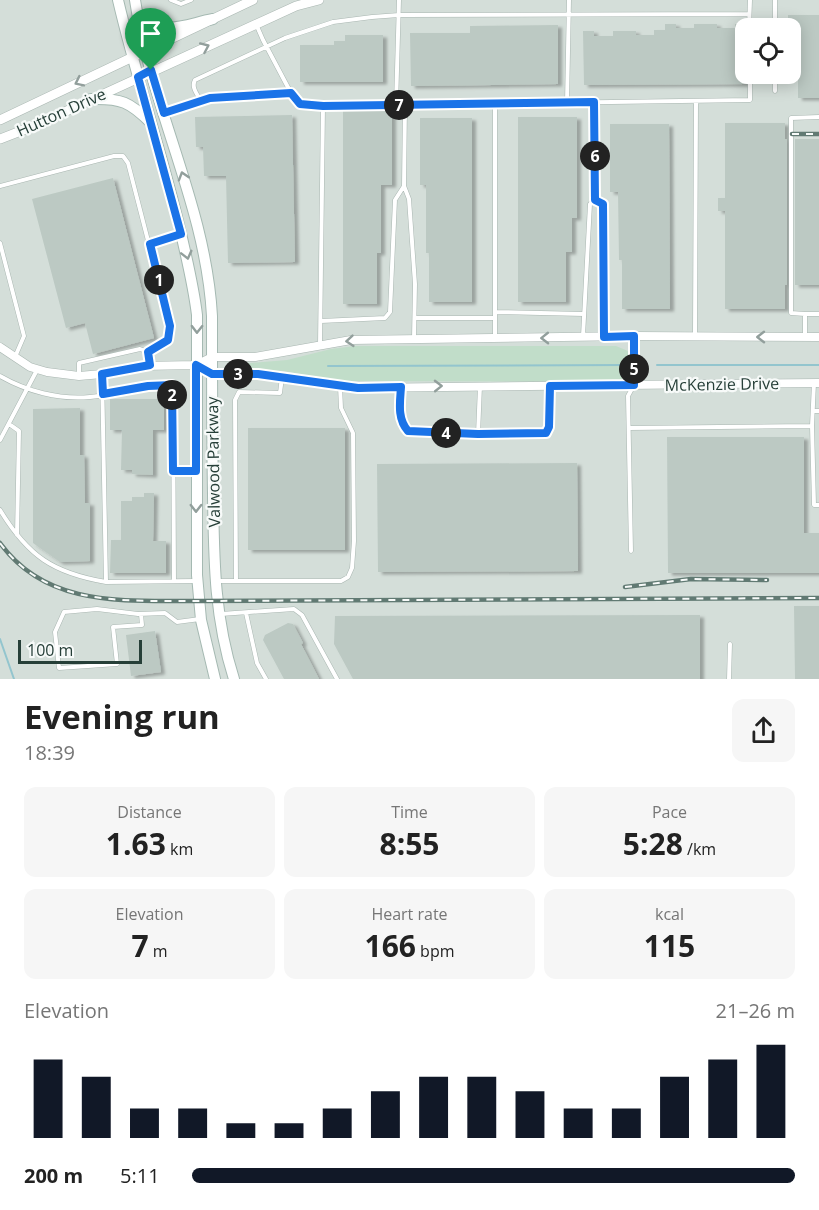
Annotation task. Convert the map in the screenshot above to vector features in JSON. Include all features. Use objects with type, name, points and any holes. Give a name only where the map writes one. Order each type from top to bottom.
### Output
[{"type":"main road","name":"Valwood Parkway","points":[[118,0],[195,293],[197,315],[197,581],[201,619],[215,679]]},
{"type":"main road","name":"Valwood Parkway","points":[[135,0],[151,70],[185,180],[208,272],[212,316],[215,581],[218,614],[225,650],[234,679]]},
{"type":"main road","points":[[137,12],[156,27],[183,28],[213,19]]},
{"type":"main road","points":[[91,99],[109,98],[124,101],[152,123]]},
{"type":"street","name":"Hutton Drive","points":[[0,120],[253,0]]},
{"type":"street","name":"Hutton Drive","points":[[0,139],[36,125],[151,70],[296,6],[319,0]]},
{"type":"street","name":"McKenzie Drive","points":[[0,347],[14,358],[37,369],[80,376],[150,365],[196,365],[212,357],[255,357],[351,340],[634,336],[819,337]]},
{"type":"street","name":"McKenzie Drive","points":[[196,365],[212,374],[282,376],[358,388],[816,383]]},
{"type":"lane","points":[[171,0],[181,4],[191,0]]},
{"type":"lane","points":[[396,105],[399,0]]},
{"type":"lane","points":[[567,103],[569,0]]},
{"type":"lane","points":[[749,18],[750,0]]},
{"type":"lane","points":[[775,0],[775,18]]},
{"type":"lane","points":[[201,101],[193,83],[195,80],[285,38],[333,22],[399,15],[749,14]]},
{"type":"lane","points":[[256,24],[291,93],[300,104],[323,106],[750,100],[750,84]]},
{"type":"lane","points":[[775,84],[775,91]]},
{"type":"lane","points":[[164,113],[210,98],[291,93]]},
{"type":"lane","points":[[695,337],[696,101]]},
{"type":"lane","points":[[594,102],[595,200]]},
{"type":"lane","points":[[495,104],[495,338]]},
{"type":"lane","points":[[405,105],[405,186],[409,199],[415,284],[414,339]]},
{"type":"lane","points":[[320,345],[323,106]]},
{"type":"lane","points":[[819,117],[791,118],[791,313],[819,314]]},
{"type":"lane","points":[[0,186],[114,156],[123,156],[128,163],[170,326],[168,340],[148,352]]},
{"type":"lane","points":[[321,321],[385,318],[390,312],[395,200],[405,186]]},
{"type":"lane","points":[[583,337],[590,204],[595,200]]},
{"type":"lane","points":[[595,200],[603,204],[604,337]]},
{"type":"lane","points":[[150,244],[181,234]]},
{"type":"lane","points":[[0,243],[24,336],[14,358]]},
{"type":"lane","points":[[495,312],[584,314]]},
{"type":"lane","points":[[805,314],[805,337]]},
{"type":"lane","points":[[414,318],[495,318]]},
{"type":"lane","points":[[631,551],[628,396],[634,385],[634,336]]},
{"type":"lane","points":[[80,376],[79,363],[140,349],[148,352]]},
{"type":"lane","points":[[148,352],[150,365]]},
{"type":"lane","points":[[0,440],[37,369]]},
{"type":"lane","points":[[102,374],[106,582]]},
{"type":"lane","points":[[0,376],[43,393],[89,397],[148,386],[172,385],[174,581]]},
{"type":"lane","points":[[236,581],[235,400],[239,392],[280,393],[282,376]]},
{"type":"lane","points":[[816,383],[812,426],[814,505],[819,505]]},
{"type":"lane","points":[[478,434],[480,385]]},
{"type":"lane","points":[[215,581],[342,581],[348,577],[352,567],[354,541],[353,433],[341,408],[340,386]]},
{"type":"lane","points":[[401,387],[400,414],[402,425],[408,431],[478,434],[546,433],[549,427],[550,386]]},
{"type":"lane","points":[[813,411],[819,411]]},
{"type":"lane","points":[[9,424],[19,431],[17,535]]},
{"type":"lane","points":[[629,428],[812,426]]},
{"type":"lane","points":[[173,471],[196,471]]},
{"type":"lane","points":[[0,510],[17,535],[44,561],[80,578],[106,582],[197,581]]},
{"type":"lane","points":[[141,614],[142,625],[113,627],[117,664],[59,668],[55,632],[64,612],[97,609],[141,614],[165,613],[177,622],[201,619]]},
{"type":"lane","points":[[218,614],[294,609],[302,615],[337,679]]},
{"type":"lane","points":[[246,612],[257,663],[266,679]]},
{"type":"lane","points":[[729,679],[730,644]]},
{"type":"shaded area","points":[[0,0],[819,0],[819,679],[0,679]]},
{"type":"green space","points":[[355,346],[616,346],[628,351],[632,362],[628,376],[616,382],[340,381],[283,371],[226,368],[226,365],[287,360],[331,349]]},
{"type":"building","points":[[788,15],[819,15],[819,98],[798,98],[798,84],[801,84],[801,18],[788,18]]},
{"type":"building","points":[[665,24],[676,24],[676,28],[694,28],[694,24],[717,24],[717,28],[735,28],[735,84],[746,84],[584,85],[583,31],[594,31],[594,36],[613,36],[613,31],[636,31],[636,35],[654,35],[654,30],[665,30]]},
{"type":"building","points":[[558,25],[558,84],[411,86],[410,33],[470,33],[470,26]]},
{"type":"building","points":[[345,35],[383,35],[383,82],[300,82],[300,45],[334,45],[334,41],[345,41]]},
{"type":"building","points":[[343,110],[392,110],[392,185],[381,185],[381,253],[377,253],[377,304],[343,304]]},
{"type":"building","points":[[292,115],[295,262],[228,263],[226,176],[204,176],[203,147],[196,147],[195,117]]},
{"type":"building","points":[[518,117],[577,117],[577,218],[572,218],[572,252],[566,252],[566,302],[518,302]]},
{"type":"building","points":[[420,118],[472,118],[472,302],[429,302],[426,185],[420,185]]},
{"type":"building","points":[[725,123],[785,123],[785,139],[787,139],[787,285],[785,285],[785,309],[725,309],[725,211],[718,211],[718,198],[725,198]]},
{"type":"building","points":[[610,124],[669,124],[670,309],[622,309],[618,192],[610,192]]},
{"type":"building","points":[[795,139],[819,139],[819,285],[795,285]]},
{"type":"building","points":[[113,178],[154,338],[93,354],[85,323],[66,328],[32,199]]},
{"type":"building","points":[[110,399],[164,399],[164,430],[153,430],[153,475],[132,474],[132,470],[121,470],[122,430],[110,430]]},
{"type":"building","points":[[80,408],[80,455],[84,455],[85,503],[90,503],[90,561],[60,562],[33,543],[33,409]]},
{"type":"building","points":[[248,428],[345,428],[345,550],[248,550]]},
{"type":"building","points":[[667,437],[804,437],[804,533],[819,533],[819,573],[668,573]]},
{"type":"building","points":[[577,463],[578,571],[378,572],[377,464]]},
{"type":"building","points":[[144,493],[154,493],[153,541],[166,541],[166,573],[110,573],[111,540],[121,540],[121,501],[132,501],[132,497],[144,497]]},
{"type":"building","points":[[794,606],[819,606],[819,679],[795,679]]},
{"type":"building","points":[[700,615],[700,679],[353,679],[334,644],[335,616]]},
{"type":"building","points":[[288,623],[293,624],[319,679],[284,679],[263,640],[265,635]]},
{"type":"building","points":[[155,631],[161,672],[131,676],[126,635]]},
{"type":"waterway","points":[[328,366],[625,365]]},
{"type":"waterway","points":[[657,365],[819,365]]},
{"type":"waterway","points":[[0,639],[14,679]]},
{"type":"railway","points":[[792,134],[819,134]]},
{"type":"railway","points":[[0,543],[19,564],[41,580],[65,590],[117,600],[819,598]]},
{"type":"railway","points":[[625,587],[691,579],[767,580]]},
{"type":"route","points":[[151,70],[164,113],[210,98],[291,93],[300,104],[323,106],[594,102],[595,200],[603,204],[604,337],[634,336],[634,385],[550,386],[549,427],[546,433],[478,434],[408,431],[402,425],[400,414],[401,387],[358,388],[291,377],[212,374],[196,365],[196,471],[173,471],[172,385],[148,386],[103,394],[102,374],[150,365],[148,352],[168,340],[169,318],[150,244],[181,234],[138,77],[151,70]]}]
